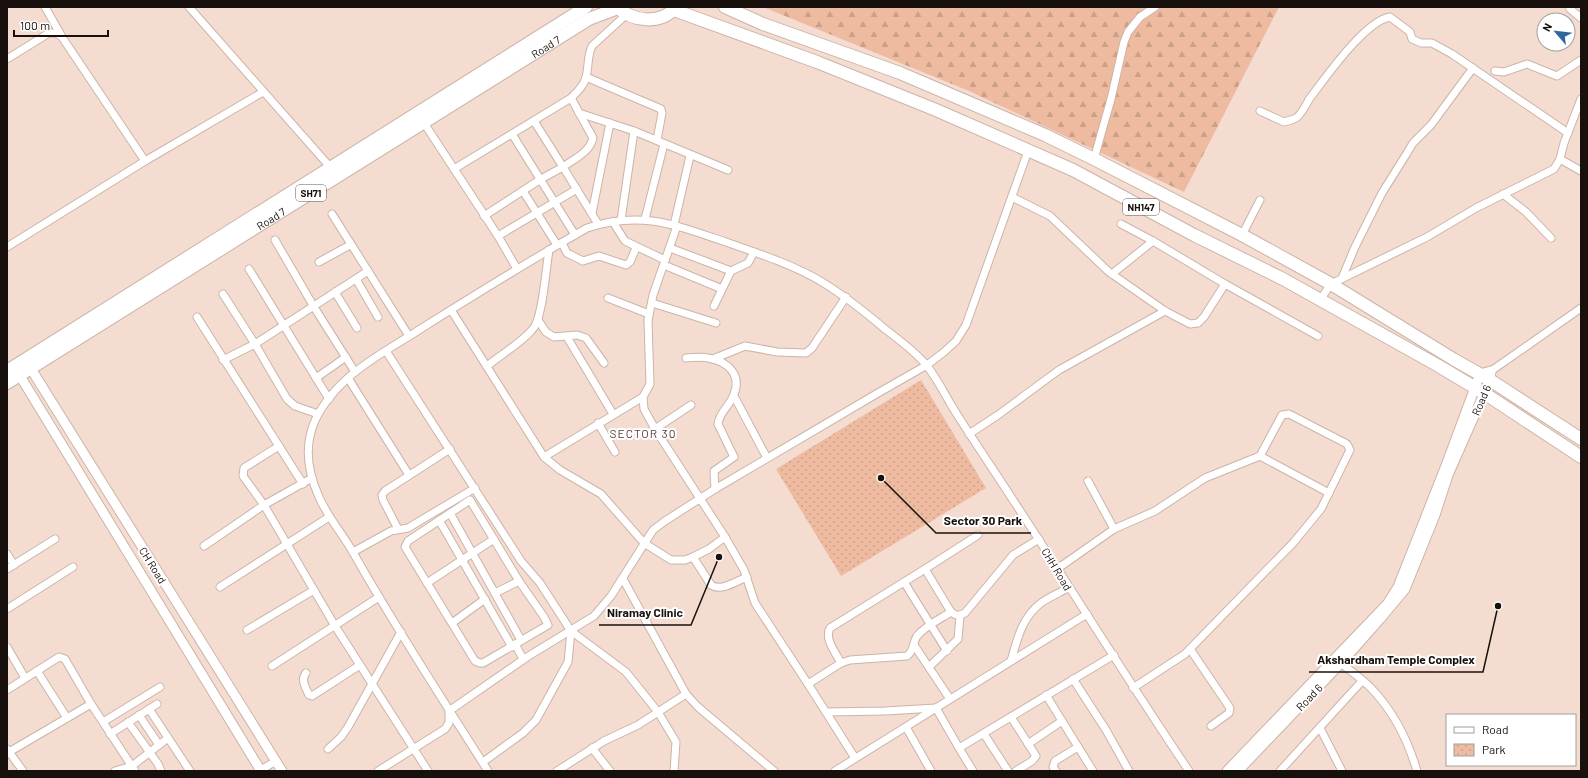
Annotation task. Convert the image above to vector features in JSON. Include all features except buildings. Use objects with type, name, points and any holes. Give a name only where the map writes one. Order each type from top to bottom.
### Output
[{"type":"main road","name":"Road 7","points":[[19,368],[420,118],[586,7]]},
{"type":"main road","name":"NH147","points":[[725,7],[763,24],[900,73],[1045,135],[1094,159],[1242,235],[1330,284],[1487,375],[1581,439]]},
{"type":"main road","name":"NH147","points":[[621,10],[640,19],[650,20],[660,18],[675,8],[817,62],[936,110],[1073,170],[1194,235],[1283,279],[1479,390],[1581,457]]},
{"type":"main road","name":"Road 7","points":[[7,383],[19,368],[331,168],[420,118],[589,19],[621,10]]},
{"type":"street","points":[[45,7],[62,37],[145,161]]},
{"type":"street","points":[[189,7],[331,168]]},
{"type":"street","points":[[1094,159],[1111,98],[1124,42],[1128,32],[1140,17],[1155,7]]},
{"type":"street","points":[[1570,9],[1581,18]]},
{"type":"street","points":[[454,169],[571,98],[580,89],[586,77],[589,52],[592,46],[621,10]]},
{"type":"street","points":[[1260,111],[1284,122],[1297,117],[1341,58],[1376,22],[1385,18],[1390,18],[1410,32],[1412,39],[1422,43],[1432,42],[1452,54],[1568,133]]},
{"type":"street","points":[[7,59],[49,33],[56,33],[62,37]]},
{"type":"street","points":[[1495,71],[1509,71],[1527,64],[1557,76],[1581,60]]},
{"type":"street","points":[[1342,278],[1354,247],[1382,193],[1413,143],[1431,125],[1473,68]]},
{"type":"street","points":[[586,77],[661,109],[660,142],[645,219]]},
{"type":"street","points":[[7,247],[145,161],[263,92]]},
{"type":"street","points":[[484,216],[540,179],[564,167],[587,150],[592,144],[593,138],[571,98]]},
{"type":"street","points":[[1320,300],[1330,284],[1427,237],[1503,194],[1554,169],[1560,159],[1581,99]]},
{"type":"street","points":[[579,113],[634,131],[690,156],[728,170]]},
{"type":"street","points":[[420,118],[498,236],[517,269]]},
{"type":"street","points":[[534,121],[564,167],[598,224]]},
{"type":"street","points":[[592,213],[610,123]]},
{"type":"street","points":[[634,131],[617,221],[623,239],[636,248],[722,289]]},
{"type":"street","points":[[512,134],[576,235]]},
{"type":"street","points":[[378,771],[445,729],[449,723],[449,711],[523,659],[594,616],[604,606],[623,579],[653,530],[700,498],[927,365],[956,341],[966,325],[1028,151]]},
{"type":"street","points":[[544,457],[643,397],[650,384],[649,314],[670,248],[690,156]]},
{"type":"street","points":[[1560,159],[1581,171]]},
{"type":"street","points":[[498,236],[577,189]]},
{"type":"street","points":[[523,191],[537,213],[567,253],[583,261],[599,256],[626,265],[630,262],[636,248]]},
{"type":"street","points":[[1503,194],[1526,212],[1551,238]]},
{"type":"street","points":[[1012,197],[1050,216],[1112,274],[1165,311],[1190,324],[1198,324],[1225,284]]},
{"type":"street","points":[[1242,235],[1260,200]]},
{"type":"street","points":[[332,214],[350,245],[409,336]]},
{"type":"street","name":"CHH Road","points":[[488,771],[449,711],[353,552],[329,517],[319,498],[312,478],[308,454],[311,432],[318,414],[348,378],[409,336],[517,269],[587,228],[598,224],[617,221],[645,219],[675,225],[754,252],[820,280],[846,297],[908,347],[927,365],[1039,539],[1068,588],[1114,655],[1133,688],[1189,771]]},
{"type":"street","points":[[1121,224],[1318,336]]},
{"type":"street","points":[[275,240],[314,307],[355,372]]},
{"type":"street","points":[[1112,274],[1153,242]]},
{"type":"street","points":[[319,262],[350,245]]},
{"type":"street","points":[[670,248],[731,271]]},
{"type":"street","points":[[487,366],[528,334],[538,320],[549,250]]},
{"type":"street","points":[[714,306],[731,271],[748,263],[754,252]]},
{"type":"street","points":[[249,269],[329,399]]},
{"type":"street","points":[[224,360],[255,344],[368,271]]},
{"type":"street","points":[[356,279],[378,317]]},
{"type":"street","points":[[335,292],[357,328]]},
{"type":"street","points":[[223,294],[290,403],[318,414]]},
{"type":"street","points":[[713,359],[745,346],[772,352],[806,353],[812,348],[846,297]]},
{"type":"street","points":[[608,298],[649,314]]},
{"type":"street","points":[[652,303],[716,324]]},
{"type":"street","points":[[1487,375],[1581,308]]},
{"type":"street","points":[[451,310],[544,457],[560,470],[602,494],[644,543],[670,560],[685,560],[709,549],[725,537]]},
{"type":"street","points":[[970,434],[998,416],[1059,370],[1165,311]]},
{"type":"street","points":[[198,317],[303,484]]},
{"type":"street","points":[[538,320],[554,337],[577,335],[586,338],[604,363]]},
{"type":"street","points":[[567,337],[614,414]]},
{"type":"street","points":[[386,351],[521,561],[540,583],[571,631],[626,672],[658,712],[676,742],[674,771]]},
{"type":"street","points":[[316,378],[346,357]]},
{"type":"street","points":[[686,358],[702,357],[713,359],[726,365],[735,374],[737,382],[734,396],[720,416],[718,424],[734,456],[714,471],[715,489]]},
{"type":"street","name":"CH Road","points":[[19,368],[282,771]]},
{"type":"street","name":"CH Road","points":[[19,368],[260,771]]},
{"type":"street","name":"Road 6","points":[[1227,771],[1380,619],[1405,589],[1435,515],[1479,390],[1487,375]]},
{"type":"street","points":[[348,378],[409,475]]},
{"type":"street","points":[[734,396],[767,458]]},
{"type":"street","points":[[643,397],[644,409],[655,429],[741,564],[747,577],[755,603],[855,758]]},
{"type":"street","points":[[655,429],[692,406]]},
{"type":"street","points":[[1057,569],[1114,529],[1155,511],[1205,478],[1260,456],[1282,415],[1286,414],[1347,444],[1350,450],[1321,509],[1294,542],[1190,650],[1133,688]]},
{"type":"street","points":[[598,423],[615,452]]},
{"type":"street","points":[[278,446],[244,468],[243,476],[264,505],[335,626],[428,771]]},
{"type":"street","points":[[398,529],[383,500],[382,495],[385,491],[450,449]]},
{"type":"street","points":[[1260,456],[1329,493]]},
{"type":"street","points":[[204,546],[264,505],[312,478]]},
{"type":"street","points":[[1088,481],[1114,529]]},
{"type":"street","points":[[353,552],[398,529],[408,528],[475,488]]},
{"type":"street","points":[[470,500],[494,540],[519,581],[544,616],[548,625],[483,663],[480,663],[475,661],[406,548],[406,545],[408,541],[470,500]]},
{"type":"street","points":[[440,509],[462,560],[485,599],[516,644]]},
{"type":"street","points":[[220,587],[329,517]]},
{"type":"street","points":[[444,517],[472,553],[495,593],[523,659]]},
{"type":"street","points":[[841,663],[829,639],[828,633],[830,628],[978,536]]},
{"type":"street","points":[[7,569],[55,538]]},
{"type":"street","points":[[924,570],[951,612],[960,616],[965,613],[1013,555],[1039,539]]},
{"type":"street","points":[[427,583],[494,540]]},
{"type":"street","points":[[7,554],[14,565]]},
{"type":"street","points":[[693,557],[710,585],[715,588],[720,589],[747,577]]},
{"type":"street","points":[[7,609],[73,567]]},
{"type":"street","points":[[623,579],[686,694],[698,707],[774,771]]},
{"type":"street","points":[[495,593],[519,581]]},
{"type":"street","points":[[904,582],[947,651]]},
{"type":"street","points":[[1011,661],[1020,631],[1031,613],[1041,604],[1068,588]]},
{"type":"street","points":[[247,630],[314,590]]},
{"type":"street","points":[[272,666],[379,596]]},
{"type":"street","points":[[452,623],[485,599]]},
{"type":"street","points":[[808,684],[841,663],[850,660],[908,656],[912,652],[915,638],[951,612]]},
{"type":"street","points":[[835,771],[1086,614]]},
{"type":"street","points":[[929,667],[958,639],[960,616]]},
{"type":"street","points":[[483,762],[523,733],[536,720],[568,662],[571,631]]},
{"type":"street","points":[[328,749],[341,737],[348,727],[401,632]]},
{"type":"street","points":[[914,645],[950,699]]},
{"type":"street","points":[[7,647],[25,678]]},
{"type":"street","points":[[1190,650],[1230,708],[1229,712],[1211,726]]},
{"type":"street","points":[[959,748],[1114,655]]},
{"type":"street","points":[[7,690],[59,657],[65,659],[102,722],[133,769]]},
{"type":"street","points":[[1338,661],[1370,688],[1391,713],[1403,733],[1417,771]]},
{"type":"street","name":"Road 6","points":[[1238,771],[1338,661]]},
{"type":"street","points":[[306,673],[303,681],[309,695],[312,696],[360,664]]},
{"type":"street","points":[[37,671],[67,718]]},
{"type":"street","points":[[1073,679],[1106,730],[1129,771]]},
{"type":"street","points":[[1280,771],[1362,681]]},
{"type":"street","points":[[102,722],[160,687]]},
{"type":"street","points":[[557,771],[604,741],[638,725],[686,694]]},
{"type":"street","points":[[1046,695],[1093,771]]},
{"type":"street","points":[[23,771],[8,750],[91,704]]},
{"type":"street","points":[[110,734],[157,704]]},
{"type":"street","points":[[826,712],[936,708]]},
{"type":"street","points":[[936,708],[973,771]]},
{"type":"street","points":[[149,709],[190,771]]},
{"type":"street","points":[[139,715],[159,745]]},
{"type":"street","points":[[1011,717],[1036,756],[1016,771]]},
{"type":"street","points":[[1028,744],[1062,721]]},
{"type":"street","points":[[128,722],[161,771]]},
{"type":"street","points":[[906,727],[931,771]]},
{"type":"street","points":[[1320,728],[1342,771]]},
{"type":"street","points":[[984,734],[1008,771]]},
{"type":"street","points":[[116,771],[133,769],[168,738]]},
{"type":"street","points":[[1056,771],[1053,767],[1055,761],[1078,746]]},
{"type":"street","points":[[592,748],[610,771]]},
{"type":"street","points":[[260,771],[276,762]]},
{"type":"green space","points":[[763,7],[1280,7],[1184,192],[969,91]]},
{"type":"green space","points":[[921,380],[986,488],[841,576],[776,469]]},
{"type":"place","name":"Sector 30 Park","points":[[881,478]]},
{"type":"place","name":"Niramay Clinic","points":[[719,557]]},
{"type":"place","name":"Akshardham Temple Complex","points":[[1498,606]]},
{"type":"district","name":"SECTOR 30","points":[[643,433]]}]
